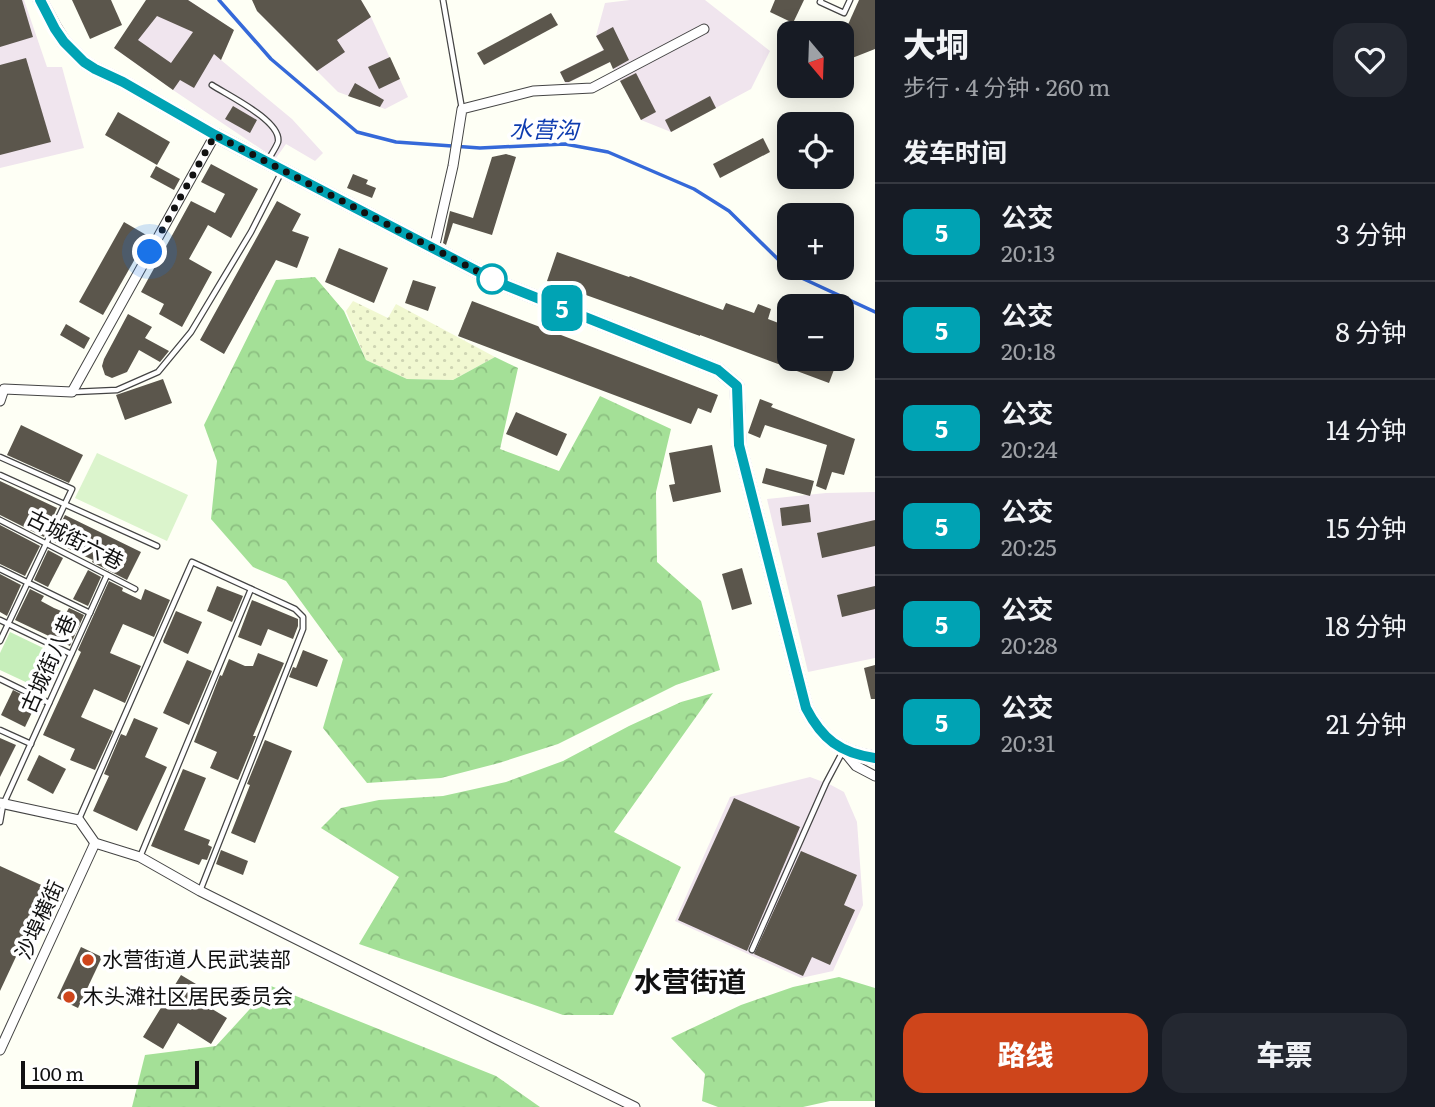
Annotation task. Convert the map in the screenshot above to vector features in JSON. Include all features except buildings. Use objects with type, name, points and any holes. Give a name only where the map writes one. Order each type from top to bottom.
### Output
[{"type":"street","points":[[40,0],[64,42],[95,69],[282,171],[502,284],[718,370],[737,386],[739,445],[806,708],[818,728],[834,744],[858,756],[875,758]]},
{"type":"street","points":[[434,249],[453,166],[462,109],[533,91],[592,88],[704,29]]},
{"type":"street","points":[[0,401],[4,389],[72,392],[215,135]]},
{"type":"street","points":[[843,750],[856,766],[875,776]]},
{"type":"street","points":[[2,804],[79,820],[95,843],[140,857],[200,891],[635,1107]]},
{"type":"street","name":"沙埠横街","points":[[0,1050],[95,843]]},
{"type":"lane","points":[[443,0],[462,109]]},
{"type":"lane","points":[[821,0],[820,2],[844,13],[850,0]]},
{"type":"lane","points":[[212,85],[267,119],[277,132],[278,142],[266,162]]},
{"type":"lane","points":[[72,392],[117,390],[158,372],[191,332],[251,232],[282,171]]},
{"type":"lane","points":[[0,457],[72,489],[0,642]]},
{"type":"lane","points":[[0,475],[157,547]]},
{"type":"lane","name":"古城街六巷","points":[[0,520],[135,589]]},
{"type":"lane","points":[[79,820],[192,562],[295,609],[303,617],[303,628],[200,891]]},
{"type":"lane","points":[[0,569],[90,613]]},
{"type":"lane","name":"古城街八巷","points":[[0,822],[2,804],[107,575]]},
{"type":"lane","points":[[140,857],[251,589]]},
{"type":"lane","points":[[0,621],[71,654]]},
{"type":"lane","points":[[0,679],[49,703]]},
{"type":"lane","points":[[0,730],[31,744]]},
{"type":"lane","points":[[752,950],[843,750]]},
{"type":"shaded area","points":[[0,0],[24,0],[47,67],[62,67],[84,148],[0,168]]},
{"type":"shaded area","points":[[188,0],[233,32],[221,60],[292,119],[323,153],[315,161],[286,144],[276,158],[114,48],[126,31]]},
{"type":"shaded area","points":[[361,0],[408,97],[385,109],[338,92],[257,11]]},
{"type":"shaded area","points":[[630,0],[705,0],[770,51],[751,89],[671,132],[641,120],[610,62],[566,84],[560,72],[603,50],[596,36],[605,3]]},
{"type":"shaded area","points":[[875,492],[875,658],[808,672],[767,499],[826,493]]},
{"type":"shaded area","points":[[810,777],[844,792],[857,822],[863,905],[833,971],[801,978],[675,921],[730,797]]},
{"type":"green space","points":[[315,277],[344,311],[366,360],[407,379],[453,380],[495,357],[518,368],[500,449],[559,471],[600,396],[671,429],[656,492],[657,562],[701,601],[720,670],[676,685],[558,744],[499,763],[441,778],[367,783],[323,728],[343,659],[286,581],[253,567],[211,519],[217,461],[204,425],[276,280]]},
{"type":"green space","points":[[353,301],[388,318],[396,304],[495,357],[453,380],[407,379],[366,360],[346,311]]},
{"type":"green space","points":[[97,453],[188,495],[167,541],[75,498]]},
{"type":"green space","points":[[10,632],[64,658],[47,692],[0,670],[0,653]]},
{"type":"green space","points":[[713,693],[614,832],[681,867],[613,1015],[563,1015],[359,944],[399,877],[321,828],[341,808],[379,800],[443,796],[506,782],[563,761],[681,702]]},
{"type":"green space","points":[[839,977],[875,988],[875,1101],[830,1101],[803,1107],[718,1107],[702,1101],[705,1074],[671,1038],[741,1005],[793,987]]},
{"type":"green space","points":[[271,986],[496,1076],[540,1107],[132,1107],[145,1055],[216,1046]]},
{"type":"waterway","name":"水营沟","points":[[219,0],[271,59],[357,132],[396,142],[480,148],[565,144],[608,152],[694,189],[729,211],[793,274],[875,312]]},
{"type":"bus line","name":"5","points":[[40,0],[64,42],[95,69],[249,153],[502,284],[718,370],[737,386],[739,445],[806,708],[818,728],[834,744],[858,756],[875,758]]},
{"type":"place","name":"水营街道人民武装部","points":[[88,960]]},
{"type":"place","name":"木头滩社区居民委员会","points":[[69,997]]},
{"type":"district","name":"水营街道","points":[[690,982]]},
{"type":"route","points":[[150,252],[215,135],[502,284],[492,279]]}]
